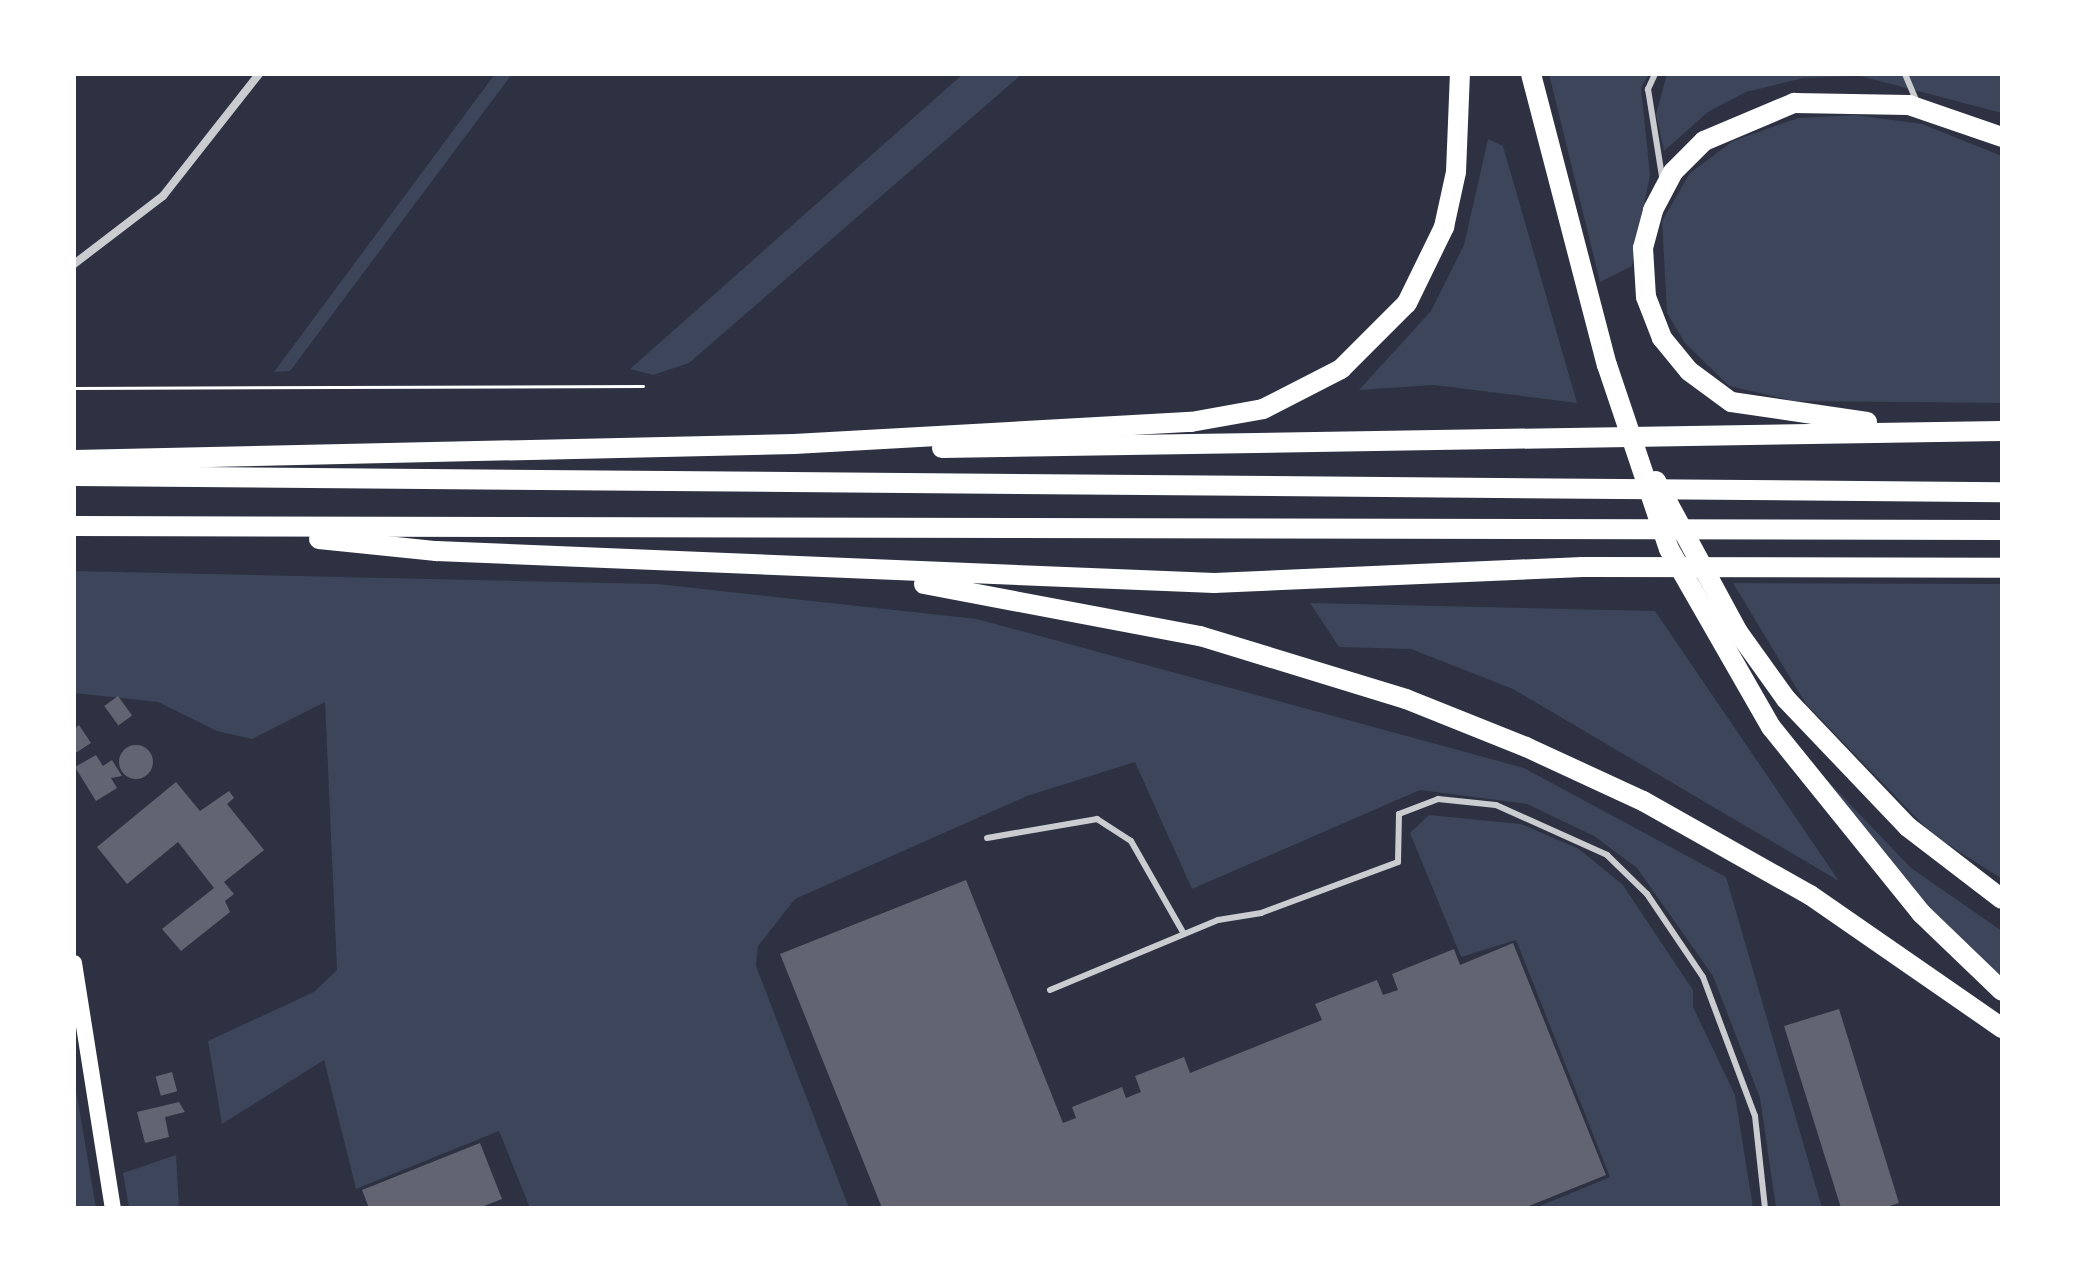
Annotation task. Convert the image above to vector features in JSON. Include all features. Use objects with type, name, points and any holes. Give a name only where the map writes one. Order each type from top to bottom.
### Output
[{"type":"highway","points":[[74,460],[794,444],[1191,422],[1263,409],[1302,393],[1377,338],[1429,263],[1456,172],[1460,74]]},
{"type":"highway","points":[[1531,74],[1607,365],[1657,518],[1714,632],[1771,727],[1847,827],[2002,991]]},
{"type":"highway","points":[[1994,431],[1799,417],[1731,402],[1708,389],[1674,356],[1646,297],[1643,248],[1664,186],[1704,141],[1774,108],[1850,100],[1920,108],[2002,137]]},
{"type":"highway","points":[[1627,420],[1738,632],[1847,769],[1908,827],[2002,899]]},
{"type":"highway","points":[[794,444],[977,449],[1994,431]]},
{"type":"highway","points":[[74,476],[2002,492]]},
{"type":"highway","points":[[74,526],[2002,530]]},
{"type":"highway","points":[[199,527],[436,551],[813,569],[1214,583],[1583,567],[2002,568]]},
{"type":"highway","points":[[813,569],[1104,613],[1406,699],[1643,801],[1752,861],[2002,1028]]},
{"type":"main road","points":[[74,963],[113,1208]]},
{"type":"street","points":[[74,264],[163,196],[259,74]]},
{"type":"lane","points":[[1655,74],[1648,89],[1664,186]]},
{"type":"lane","points":[[1905,74],[1920,108]]},
{"type":"lane","points":[[1050,990],[1184,934],[1398,862],[1399,814],[1438,799],[1496,805],[1607,855],[1647,894],[1703,977],[1755,1116],[1765,1208]]},
{"type":"lane","points":[[987,838],[1097,819],[1131,841],[1184,934]]},
{"type":"path","points":[[74,388],[643,386]]},
{"type":"shaded area","points":[[495,74],[512,74],[290,371],[274,372]]},
{"type":"shaded area","points":[[963,74],[1022,74],[689,363],[653,375],[630,369]]},
{"type":"shaded area","points":[[1549,74],[1649,74],[1641,88],[1650,175],[1632,266],[1600,282]]},
{"type":"shaded area","points":[[1667,74],[2002,74],[2002,113],[1860,76],[1803,78],[1746,92],[1708,112],[1664,151],[1656,114]]},
{"type":"shaded area","points":[[1856,115],[1922,124],[2002,156],[2002,403],[1794,401],[1729,386],[1685,343],[1667,313],[1662,221],[1690,173],[1733,141],[1798,118]]},
{"type":"shaded area","points":[[1488,139],[1503,146],[1577,403],[1434,385],[1359,390],[1431,311],[1464,245]]},
{"type":"shaded area","points":[[74,571],[658,584],[977,619],[1524,768],[1726,877],[1822,1208],[1776,1208],[1760,1098],[1713,976],[1637,868],[1594,836],[1527,804],[1420,790],[1192,889],[1135,762],[1027,796],[795,899],[758,946],[756,966],[849,1208],[530,1208],[499,1131],[356,1189],[324,1060],[222,1124],[208,1041],[314,992],[337,970],[325,702],[252,739],[217,731],[158,702],[74,693]]},
{"type":"shaded area","points":[[1733,583],[2002,584],[2002,879],[1933,835],[1806,704]]},
{"type":"shaded area","points":[[1310,603],[1655,611],[1839,881],[1513,689],[1411,649],[1339,647]]},
{"type":"shaded area","points":[[1804,756],[1911,868],[2002,931],[2002,982],[1881,857]]},
{"type":"shaded area","points":[[1429,815],[1521,824],[1579,849],[1623,885],[1693,990],[1693,1007],[1735,1095],[1753,1208],[1535,1208],[1610,1177],[1516,940],[1461,957],[1410,833]]},
{"type":"shaded area","points":[[74,1078],[96,1208],[74,1208]]},
{"type":"shaded area","points":[[176,1155],[179,1208],[129,1208],[123,1173]]},
{"type":"building","points":[[118,696],[132,715],[118,725],[104,706]]},
{"type":"building","points":[[79,725],[91,743],[74,754],[74,729]]},
{"type":"building","points":[[136,745],[148,750],[153,762],[148,774],[136,779],[124,774],[119,762],[124,750]]},
{"type":"building","points":[[96,755],[103,766],[112,760],[122,776],[111,778],[117,788],[96,801],[75,767]]},
{"type":"building","points":[[176,782],[200,811],[229,791],[234,798],[227,804],[264,850],[224,882],[234,894],[225,901],[230,912],[181,951],[162,929],[214,888],[178,842],[127,884],[97,847]]},
{"type":"building","points":[[966,880],[1063,1123],[1076,1118],[1072,1107],[1122,1087],[1126,1098],[1141,1092],[1135,1076],[1184,1057],[1190,1073],[1322,1020],[1315,1004],[1377,980],[1383,995],[1398,990],[1392,974],[1454,949],[1460,965],[1513,943],[1606,1175],[1524,1208],[882,1208],[780,954]]},
{"type":"building","points":[[1839,1009],[1899,1203],[1883,1208],[1841,1208],[1784,1026]]},
{"type":"building","points":[[172,1072],[177,1091],[161,1096],[156,1076]]},
{"type":"building","points":[[179,1102],[185,1112],[165,1117],[169,1137],[145,1143],[137,1112]]},
{"type":"building","points":[[480,1143],[502,1199],[479,1208],[369,1208],[362,1190]]}]
